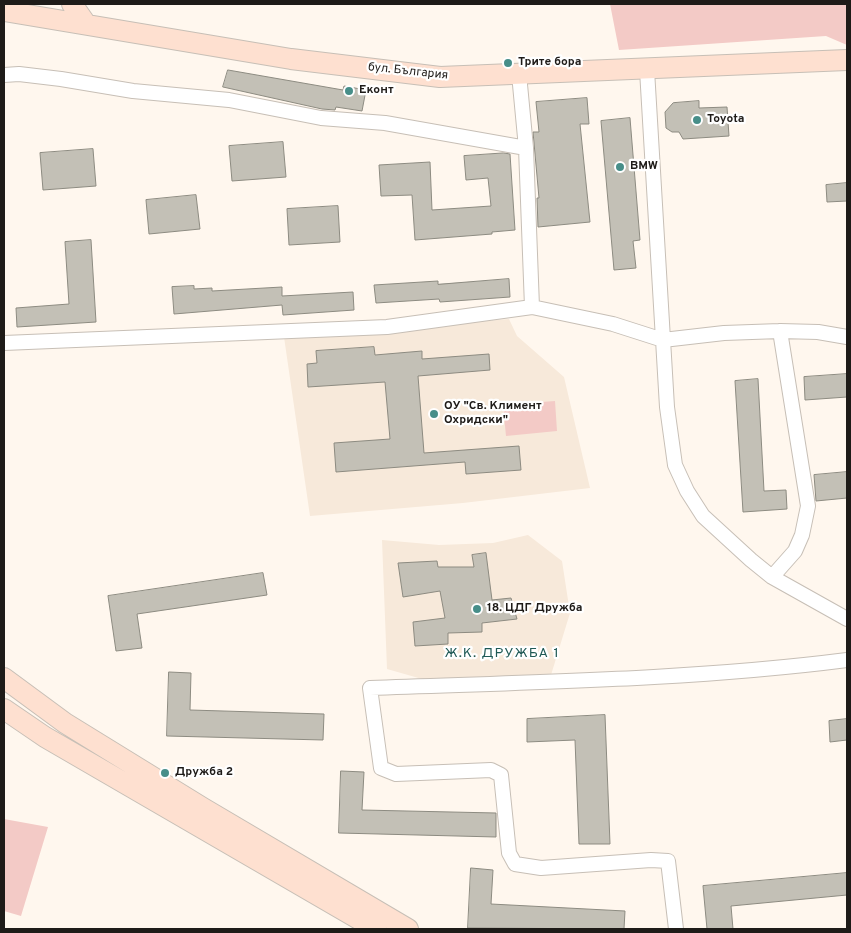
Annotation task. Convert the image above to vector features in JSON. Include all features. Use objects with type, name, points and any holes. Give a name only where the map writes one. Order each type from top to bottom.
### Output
[{"type":"street","points":[[72,4],[86,24]]},
{"type":"street","name":"бул. България","points":[[4,11],[291,59],[440,77],[647,70],[847,60]]},
{"type":"street","points":[[647,70],[666,406],[675,465],[687,491],[703,516],[772,578],[847,619]]},
{"type":"street","points":[[519,74],[526,148],[532,307]]},
{"type":"street","points":[[4,76],[36,76],[133,90],[229,100],[321,118],[405,126],[526,148]]},
{"type":"street","points":[[4,344],[387,326],[532,307],[613,324],[663,340],[724,333],[780,331],[818,332],[847,337]]},
{"type":"street","points":[[772,578],[795,551],[802,535],[808,506],[780,331]]},
{"type":"street","points":[[676,929],[668,861],[541,868],[515,864],[509,853],[501,775],[491,770],[396,774],[381,768],[370,688],[562,681],[787,668],[847,660]]},
{"type":"street","points":[[4,678],[41,708],[80,733],[408,929]]},
{"type":"street","points":[[4,709],[45,737],[376,929]]},
{"type":"shaded area","points":[[610,4],[847,4],[847,45],[826,36],[619,50]]},
{"type":"shaded area","name":"ОУ \"Св. Климент Охридски\"","points":[[509,319],[517,336],[564,377],[590,488],[463,503],[310,516],[284,337]]},
{"type":"shaded area","points":[[555,401],[557,431],[506,436],[503,405]]},
{"type":"shaded area","name":"18. ЦДГ Дружба","points":[[528,535],[562,561],[570,613],[551,675],[429,681],[387,669],[382,540],[439,545],[493,543]]},
{"type":"shaded area","points":[[4,819],[48,827],[21,916],[4,911]]},
{"type":"building","points":[[228,70],[343,90],[344,86],[366,90],[362,111],[336,107],[335,110],[322,109],[223,87]]},
{"type":"building","points":[[587,98],[589,124],[580,124],[590,222],[538,227],[537,198],[539,198],[533,132],[539,132],[536,102]]},
{"type":"building","name":"Toyota","points":[[699,101],[699,108],[727,107],[729,136],[683,139],[679,132],[672,132],[666,128],[665,112],[673,103]]},
{"type":"building","name":"BMW","points":[[630,118],[640,240],[633,241],[636,268],[614,270],[601,121]]},
{"type":"building","points":[[283,142],[286,177],[232,181],[229,146]]},
{"type":"building","points":[[93,149],[96,186],[43,190],[40,153]]},
{"type":"building","points":[[510,154],[515,230],[492,232],[492,234],[415,240],[412,195],[381,196],[379,165],[430,162],[432,210],[491,206],[488,178],[466,180],[464,156]]},
{"type":"building","points":[[847,183],[847,201],[827,202],[826,185]]},
{"type":"building","points":[[196,195],[200,229],[149,234],[146,200]]},
{"type":"building","points":[[338,206],[340,242],[289,245],[287,209]]},
{"type":"building","points":[[91,240],[96,322],[17,327],[16,308],[69,304],[65,242]]},
{"type":"building","points":[[509,279],[510,297],[440,302],[439,299],[376,303],[374,285],[438,281],[438,284]]},
{"type":"building","points":[[194,286],[194,289],[212,288],[212,291],[282,287],[282,296],[353,292],[354,310],[283,315],[282,305],[174,314],[172,287]]},
{"type":"building","points":[[374,347],[375,355],[422,351],[422,359],[489,354],[490,370],[418,376],[424,453],[519,446],[521,470],[466,474],[465,462],[336,472],[334,443],[390,439],[385,382],[308,387],[307,364],[317,363],[316,351]]},
{"type":"building","points":[[847,374],[847,397],[805,400],[804,377]]},
{"type":"building","points":[[758,379],[764,491],[786,490],[787,509],[743,512],[735,381]]},
{"type":"building","points":[[847,472],[847,498],[816,501],[814,475]]},
{"type":"building","points":[[486,553],[492,600],[511,598],[517,619],[482,623],[482,632],[448,633],[448,644],[415,646],[413,622],[445,618],[440,591],[403,597],[398,563],[437,561],[438,567],[474,567],[472,555]]},
{"type":"building","points":[[263,573],[267,595],[137,614],[142,648],[116,651],[108,596]]},
{"type":"building","points":[[169,672],[191,673],[190,710],[324,714],[323,740],[167,736]]},
{"type":"building","points":[[605,715],[610,844],[579,844],[575,740],[527,742],[527,719]]},
{"type":"building","points":[[847,719],[847,740],[830,742],[829,721]]},
{"type":"building","points":[[341,771],[364,772],[362,810],[496,813],[496,837],[339,833]]},
{"type":"building","points":[[471,868],[493,870],[491,904],[625,911],[624,929],[468,928]]},
{"type":"building","points":[[847,873],[847,895],[731,906],[733,929],[707,929],[703,886]]},
{"type":"place","name":"Трите бора","points":[[508,63]]},
{"type":"place","name":"Еконт","points":[[349,91]]},
{"type":"place","name":"Toyota","points":[[697,120]]},
{"type":"place","name":"BMW","points":[[620,167]]},
{"type":"place","name":"ОУ \"Св. Климент Охридски\"","points":[[434,414]]},
{"type":"place","name":"18. ЦДГ Дружба","points":[[477,609]]},
{"type":"place","name":"Дружба 2","points":[[165,773]]},
{"type":"district","name":"Ж.К. ДРУЖБА 1","points":[[502,654]]}]
